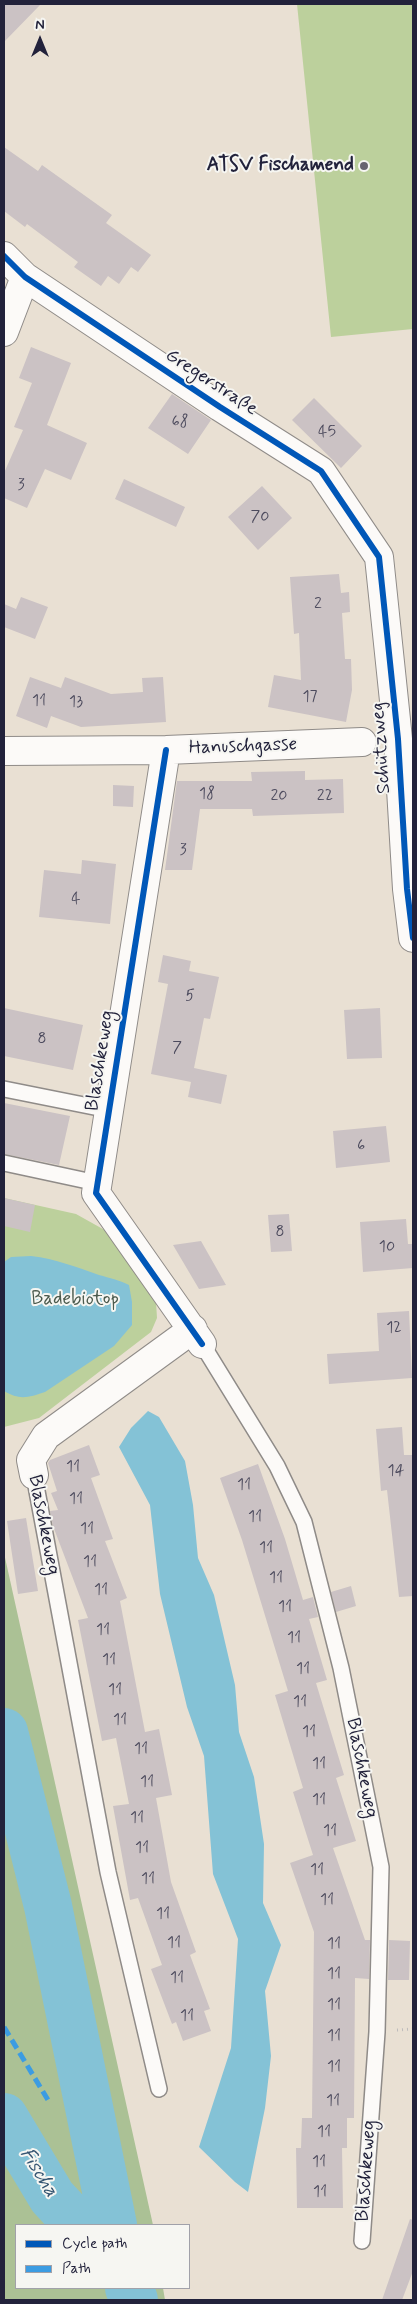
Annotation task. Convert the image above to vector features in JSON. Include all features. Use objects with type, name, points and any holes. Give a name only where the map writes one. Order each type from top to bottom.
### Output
[{"type":"street","name":"Gregerstraße","points":[[4,256],[25,277],[220,407],[321,471],[379,557]]},
{"type":"street","points":[[4,332],[25,277]]},
{"type":"street","name":"Schützweg","points":[[379,557],[398,739],[413,938]]},
{"type":"street","name":"Hanuschgasse","points":[[4,751],[166,750],[362,742]]},
{"type":"street","name":"Blaschkeweg","points":[[34,1475],[31,1460],[46,1436],[198,1337],[96,1193],[166,750]]},
{"type":"lane","points":[[4,1089],[109,1110]]},
{"type":"lane","points":[[4,1163],[97,1183]]},
{"type":"lane","name":"Blaschkeweg","points":[[198,1337],[278,1466],[304,1522],[341,1668],[381,1867],[377,2032],[362,2241]]},
{"type":"lane","name":"Blaschkeweg","points":[[34,1475],[108,1872],[159,2089]]},
{"type":"green space","name":"ATSV Fischamend","points":[[297,4],[413,4],[413,329],[331,337]]},
{"type":"green space","name":"Badebiotop","points":[[4,1198],[76,1214],[110,1233],[156,1302],[157,1318],[151,1332],[39,1418],[4,1427]]},
{"type":"green space","points":[[4,1553],[153,2224],[15,2224],[15,2289],[163,2289],[165,2300],[4,2300]]},
{"type":"water","points":[[31,1256],[66,1264],[129,1285],[132,1302],[132,1325],[114,1346],[45,1392],[29,1397],[19,1397],[4,1391],[4,1262],[11,1257]]},
{"type":"water","points":[[148,1411],[159,1417],[185,1461],[193,1505],[198,1558],[214,1595],[235,1685],[239,1732],[254,1777],[264,1844],[263,1903],[281,1945],[265,1991],[271,2056],[265,2108],[248,2192],[199,2147],[231,2048],[238,1939],[213,1874],[204,1756],[187,1707],[160,1594],[150,1505],[119,1447],[131,1428]]},
{"type":"building","points":[[4,4],[41,4],[4,42]]},
{"type":"building","points":[[4,147],[38,171],[42,165],[112,215],[106,223],[151,255],[138,272],[131,267],[119,284],[108,276],[101,286],[74,267],[78,262],[27,224],[25,227],[4,211]]},
{"type":"building","points":[[31,347],[71,363],[47,425],[87,443],[71,480],[45,469],[27,508],[4,498],[4,473],[23,430],[14,427],[32,383],[19,378]]},
{"type":"building","points":[[172,394],[211,420],[188,454],[148,428]]},
{"type":"building","points":[[314,398],[362,446],[341,468],[292,420]]},
{"type":"building","points":[[124,479],[185,507],[176,527],[115,499]]},
{"type":"building","points":[[262,486],[292,518],[258,550],[228,517]]},
{"type":"building","points":[[339,574],[341,593],[349,592],[350,612],[342,613],[345,659],[351,659],[352,690],[346,722],[268,707],[274,675],[301,680],[299,633],[294,634],[290,577]]},
{"type":"building","points":[[21,597],[48,607],[35,639],[4,627],[4,604],[16,609]]},
{"type":"building","points":[[30,677],[61,688],[65,677],[111,694],[143,692],[142,678],[163,677],[166,722],[81,727],[51,716],[47,728],[16,716]]},
{"type":"building","points":[[305,771],[305,780],[343,779],[344,813],[253,816],[252,809],[200,809],[192,870],[165,870],[177,781],[252,781],[251,772]]},
{"type":"building","points":[[113,785],[134,786],[133,807],[113,806]]},
{"type":"building","points":[[82,860],[116,864],[110,924],[39,917],[44,870],[81,874]]},
{"type":"building","points":[[163,955],[191,961],[189,971],[219,977],[210,1019],[204,1018],[194,1068],[227,1075],[221,1104],[188,1097],[191,1082],[151,1074],[168,984],[158,982]]},
{"type":"building","points":[[4,1008],[83,1025],[73,1070],[4,1056]]},
{"type":"building","points":[[380,1008],[382,1058],[347,1059],[344,1010]]},
{"type":"building","points":[[4,1103],[70,1116],[59,1165],[4,1154]]},
{"type":"building","points":[[386,1126],[390,1162],[336,1168],[333,1131]]},
{"type":"building","points":[[4,1198],[35,1205],[30,1232],[4,1226]]},
{"type":"building","points":[[289,1214],[292,1251],[271,1252],[268,1215]]},
{"type":"building","points":[[406,1219],[408,1244],[413,1244],[413,1268],[363,1272],[360,1222]]},
{"type":"building","points":[[201,1241],[226,1285],[199,1289],[173,1245]]},
{"type":"building","points":[[409,1311],[412,1378],[329,1384],[327,1354],[379,1351],[377,1313]]},
{"type":"building","points":[[402,1427],[404,1455],[413,1455],[413,1596],[399,1597],[387,1490],[381,1491],[376,1429]]},
{"type":"building","points":[[89,1445],[100,1475],[91,1478],[113,1539],[105,1541],[127,1598],[120,1601],[145,1732],[159,1729],[172,1795],[156,1798],[171,1882],[196,1952],[190,1955],[210,2009],[204,2011],[211,2031],[183,2041],[176,2022],[172,2024],[151,1969],[162,1965],[138,1898],[130,1900],[113,1806],[129,1804],[116,1738],[102,1741],[78,1620],[88,1618],[53,1526],[50,1511],[58,1510],[51,1493],[57,1491],[48,1463],[50,1460]]},
{"type":"building","points":[[258,1464],[285,1539],[303,1600],[313,1597],[318,1617],[309,1619],[327,1680],[316,1683],[344,1775],[336,1778],[356,1841],[333,1848],[365,1940],[370,1940],[369,1979],[355,1978],[354,2118],[347,2118],[347,2148],[342,2148],[343,2208],[297,2208],[296,2148],[301,2148],[302,2118],[312,2118],[314,1932],[290,1863],[313,1855],[293,1792],[303,1788],[275,1695],[288,1691],[242,1540],[220,1478]]},
{"type":"building","points":[[26,1518],[38,1591],[18,1594],[7,1521]]},
{"type":"building","points":[[351,1586],[356,1606],[336,1612],[331,1592]]},
{"type":"building","points":[[389,1940],[410,1941],[409,1980],[388,1980]]},
{"type":"building","points":[[410,2219],[413,2220],[413,2271],[402,2300],[382,2300]]},
{"type":"waterway","points":[[4,1732],[48,1906],[113,2224]]},
{"type":"waterway","name":"Fischa","points":[[4,2117],[52,2197],[77,2224]]},
{"type":"waterway","name":"Fischa","points":[[129,2289],[134,2300]]},
{"type":"marked path","points":[[4,2027],[48,2100]]},
{"type":"cycle path","points":[[4,256],[25,277],[220,407],[321,471],[379,557],[398,739],[407,889],[413,938]]},
{"type":"cycle path","points":[[166,750],[96,1193],[202,1344]]},
{"type":"place","name":"ATSV Fischamend","points":[[364,166]]}]
